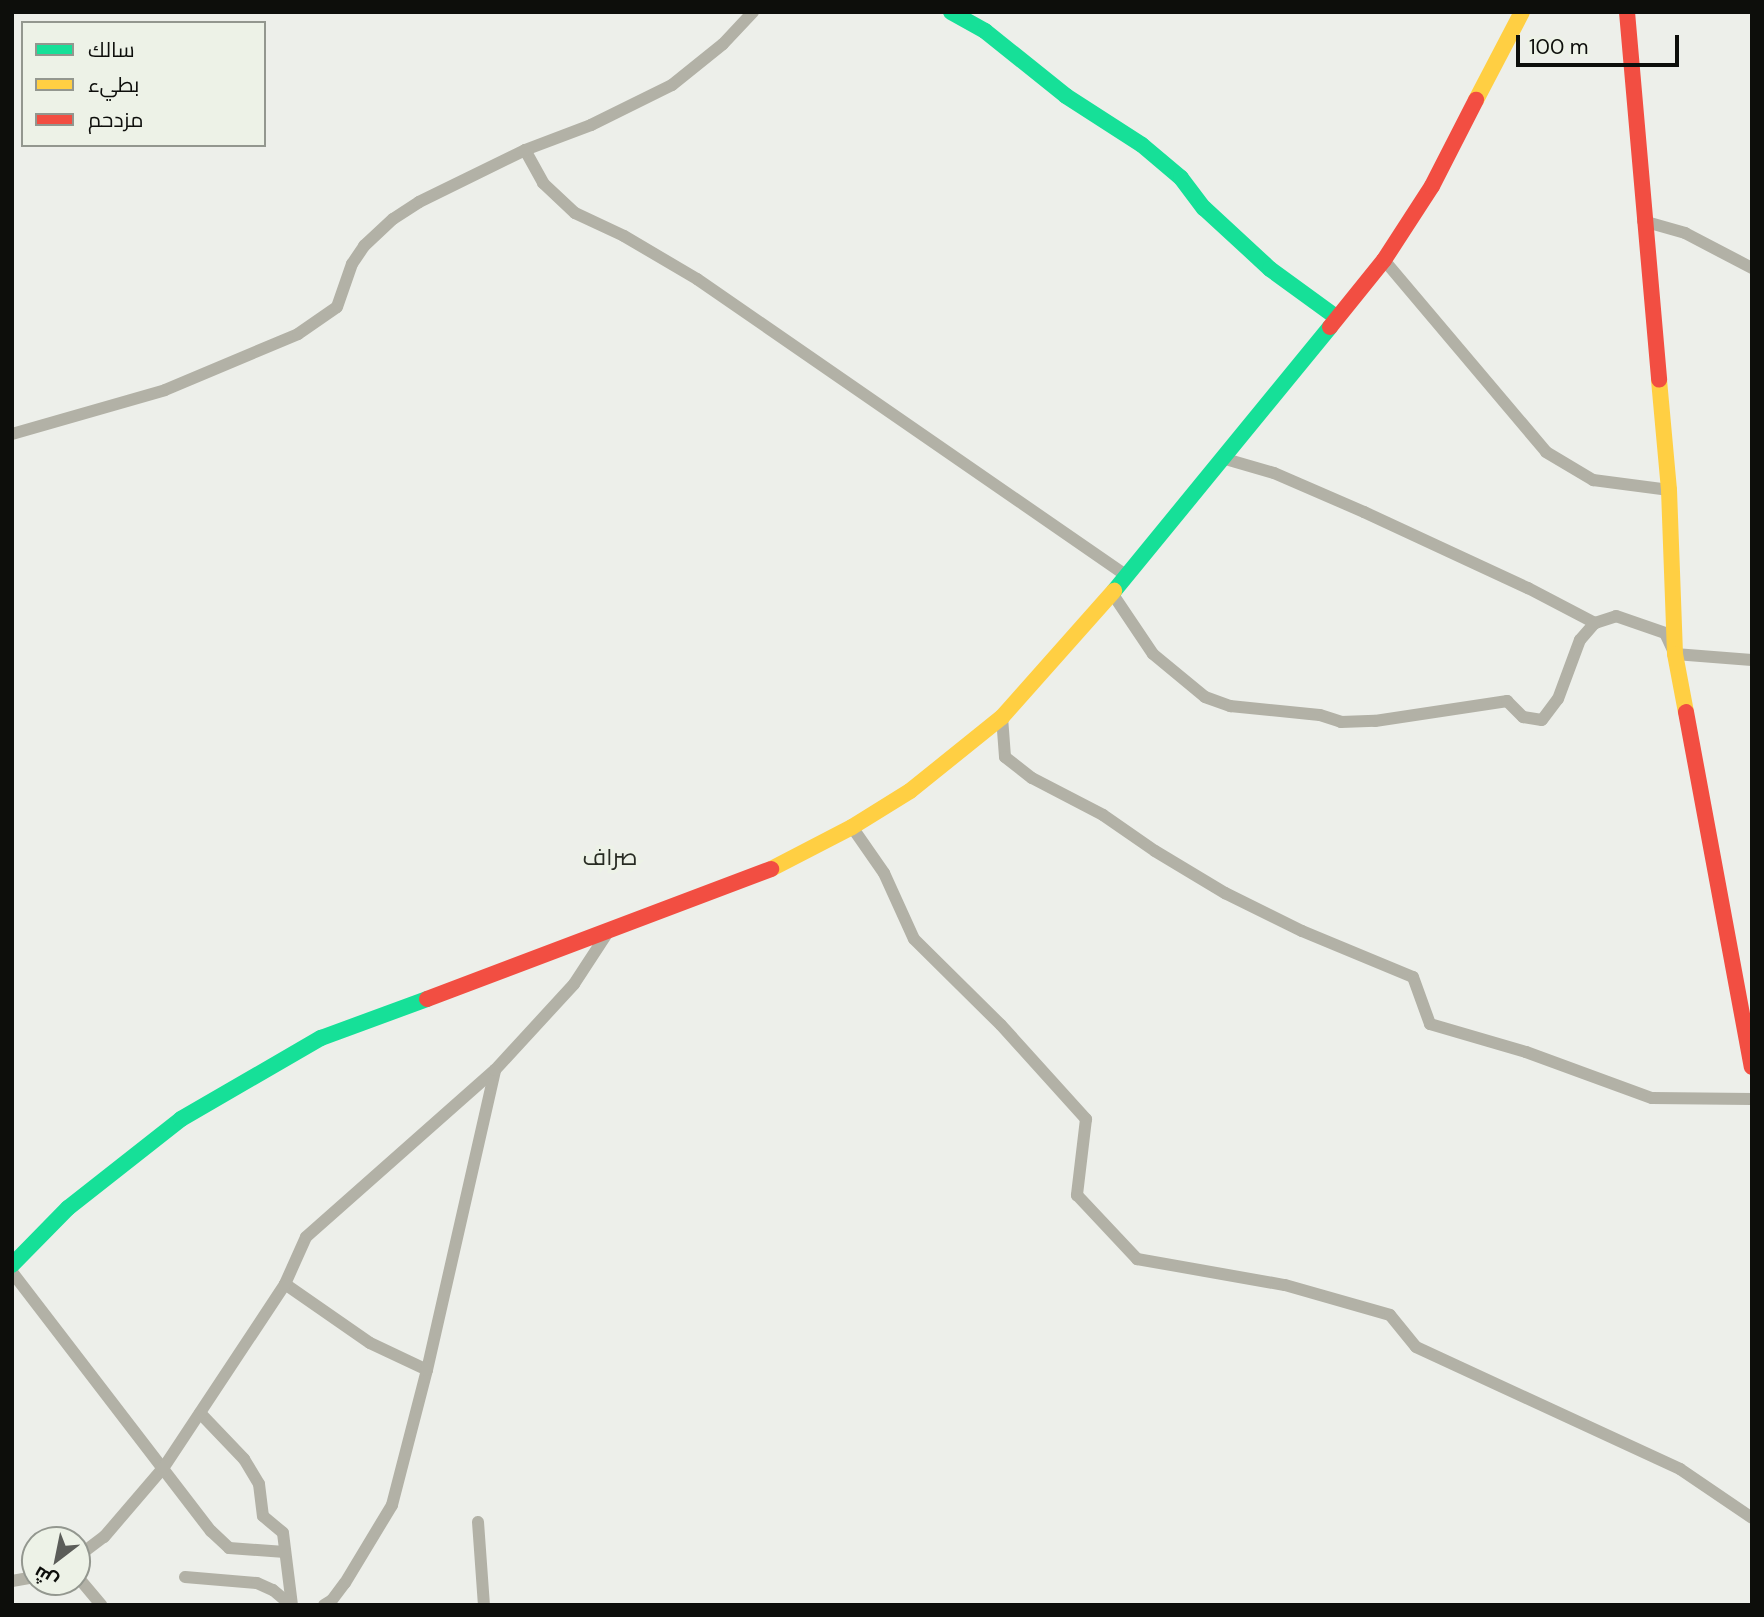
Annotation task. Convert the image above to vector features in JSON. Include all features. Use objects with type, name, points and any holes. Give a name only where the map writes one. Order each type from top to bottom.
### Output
[{"type":"main road","points":[[951,12],[985,31],[1066,96],[1142,145],[1181,178],[1204,208],[1270,270],[1336,317]]},
{"type":"main road","points":[[12,1265],[68,1208],[181,1119],[321,1038],[610,928],[759,875],[852,827],[910,791],[1002,717],[1127,576],[1384,260],[1439,174],[1521,12]]},
{"type":"main road","points":[[1626,12],[1669,490],[1675,654],[1752,1067]]},
{"type":"street","points":[[12,434],[165,390],[298,334],[337,307],[352,264],[364,246],[393,219],[419,202],[525,150],[591,125],[672,85],[723,44],[752,12]]},
{"type":"street","points":[[525,150],[543,183],[575,213],[624,236],[697,279],[1127,576]]},
{"type":"street","points":[[1643,221],[1685,233],[1752,268]]},
{"type":"street","points":[[1384,260],[1546,452],[1593,480],[1669,490]]},
{"type":"street","points":[[1222,458],[1274,473],[1364,512],[1528,588],[1595,623]]},
{"type":"street","points":[[1112,593],[1153,653],[1205,697],[1230,706],[1320,715],[1341,722],[1375,721],[1507,701],[1523,717],[1542,719],[1558,699],[1580,640],[1595,623],[1616,616],[1665,633],[1675,654],[1752,660]]},
{"type":"street","points":[[1002,717],[1005,757],[1032,778],[1103,815],[1224,893],[1302,931],[1413,977],[1430,1024],[1526,1052],[1651,1098],[1752,1098]]},
{"type":"street","points":[[852,827],[884,873],[914,939],[1001,1026],[1086,1119],[1077,1195],[1137,1259],[1285,1285],[1390,1315],[1416,1347],[1680,1469],[1752,1518]]},
{"type":"street","points":[[91,1547],[104,1537],[164,1467],[285,1284],[306,1237],[495,1070],[574,984],[610,928]]},
{"type":"street","points":[[331,1603],[392,1505],[427,1370],[495,1070]]},
{"type":"street","points":[[12,1272],[211,1531],[229,1548],[285,1552]]},
{"type":"street","points":[[285,1284],[370,1343],[427,1370]]},
{"type":"street","points":[[200,1413],[224,1435],[254,1476],[259,1484],[263,1516],[284,1533],[290,1572],[291,1605]]},
{"type":"street","points":[[478,1522],[484,1605]]},
{"type":"street","points":[[185,1577],[257,1583],[273,1590],[291,1605]]},
{"type":"traffic: fast","points":[[951,12],[985,31],[1066,96],[1142,145],[1181,178],[1204,208],[1270,269],[1336,317]]},
{"type":"traffic: fast","points":[[1114,591],[1330,327]]},
{"type":"traffic: fast","points":[[12,1265],[68,1208],[181,1119],[321,1038],[427,999]]},
{"type":"traffic: slow","points":[[1476,100],[1522,12]]},
{"type":"traffic: slow","points":[[1659,380],[1669,490],[1675,654],[1686,712]]},
{"type":"traffic: slow","points":[[771,869],[852,827],[910,791],[1002,717],[1114,591]]},
{"type":"traffic: jam","points":[[1627,12],[1659,380]]},
{"type":"traffic: jam","points":[[1330,327],[1384,260],[1432,186],[1476,100]]},
{"type":"traffic: jam","points":[[1686,712],[1752,1067]]},
{"type":"traffic: jam","points":[[427,999],[771,869]]},
{"type":"district","name":"صراف","points":[[610,857]]}]
